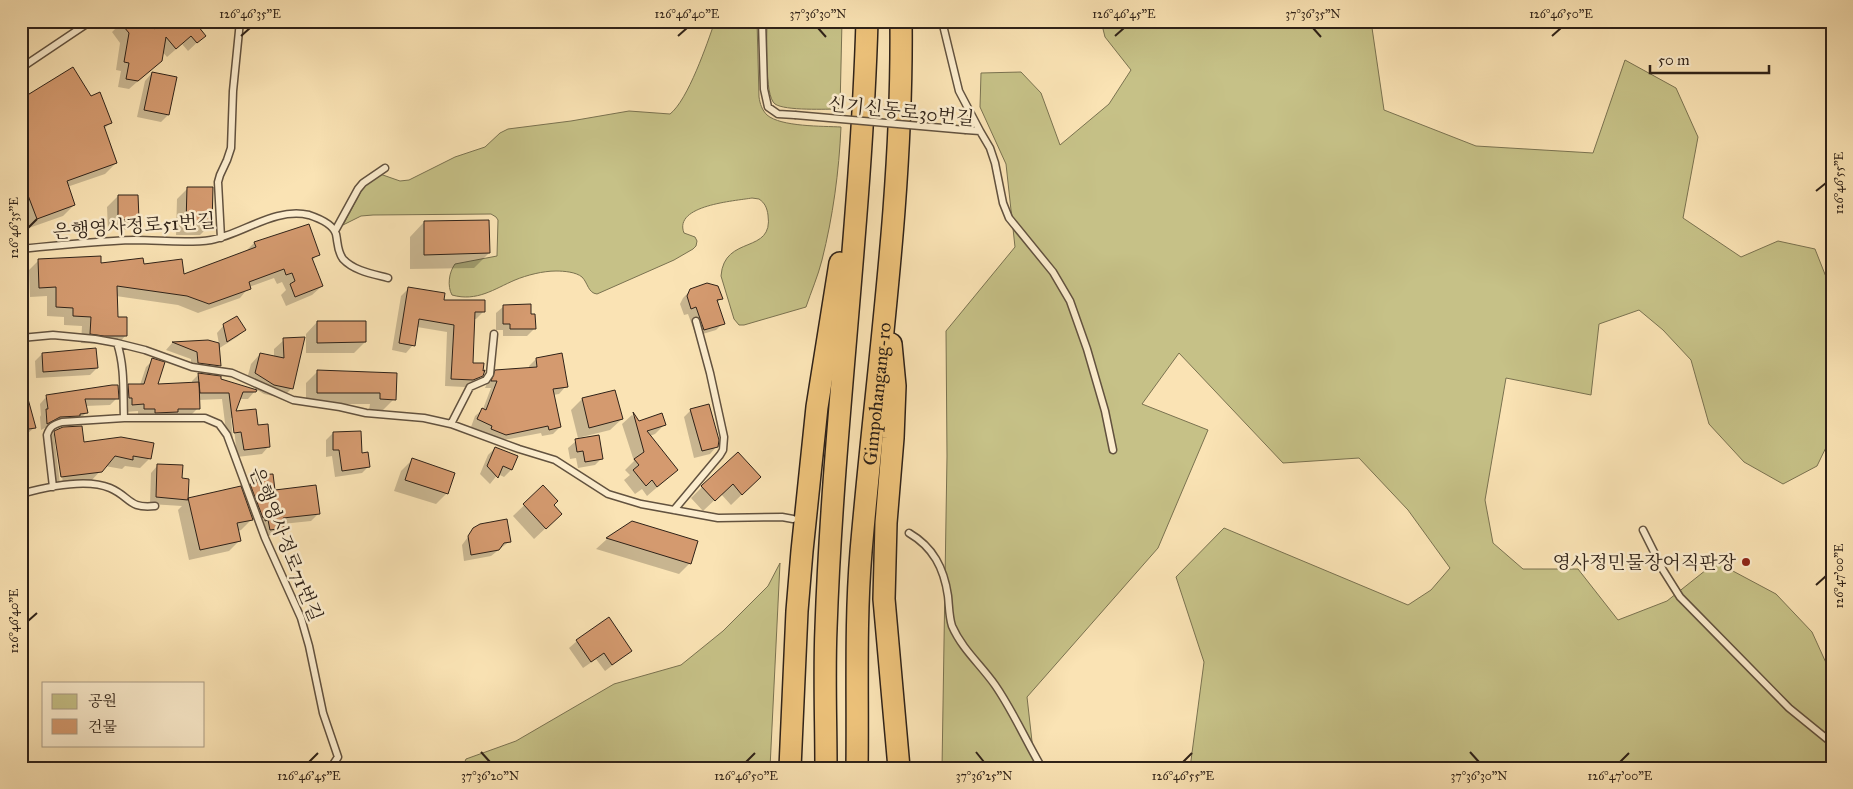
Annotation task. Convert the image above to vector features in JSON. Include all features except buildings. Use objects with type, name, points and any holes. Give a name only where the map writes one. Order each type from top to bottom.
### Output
[{"type":"highway","name":"Gimpohangang-ro","points":[[826,768],[826,630],[830,548],[840,400],[861,160],[867,21]]},
{"type":"highway","name":"Gimpohangang-ro","points":[[856,768],[857,629],[861,554],[900,118],[901,21]]},
{"type":"highway","points":[[790,768],[797,611],[817,407],[834,298],[861,160]]},
{"type":"highway","points":[[886,289],[895,386],[886,523],[884,599],[899,768]]},
{"type":"lane","points":[[21,68],[91,21]]},
{"type":"lane","points":[[220,238],[218,182],[231,148],[233,91],[240,21]]},
{"type":"lane","name":"신기신동로30번길","points":[[762,21],[764,89],[768,107],[773,112],[778,114],[980,131],[990,148],[995,162],[1000,193],[1009,218],[1053,272],[1070,301],[1087,349],[1105,411],[1113,450]]},
{"type":"lane","points":[[942,21],[959,91],[980,131]]},
{"type":"lane","points":[[385,168],[363,183],[358,189],[335,231],[339,251],[348,264],[357,269],[388,278]]},
{"type":"lane","name":"은행영사정로51번길","points":[[21,273],[23,261],[21,249],[90,242],[134,240],[194,241],[220,238],[278,216],[292,214],[306,214],[317,218],[335,231]]},
{"type":"lane","points":[[674,510],[715,461],[723,450],[724,444],[714,390],[696,322]]},
{"type":"lane","points":[[451,424],[467,390],[472,385],[486,380],[490,374],[494,334]]},
{"type":"lane","points":[[21,338],[53,335],[116,343],[145,350],[192,367],[232,373],[293,400],[366,413],[424,418],[451,424],[555,460],[567,466],[596,488],[620,499],[718,518],[774,517],[793,519]]},
{"type":"lane","points":[[116,343],[121,356],[123,372],[124,418]]},
{"type":"lane","name":"은행영사정로71번길","points":[[53,487],[47,435],[49,428],[54,424],[124,418],[205,418],[214,420],[223,428],[265,538],[292,596],[310,646],[323,712],[338,757],[332,766],[328,768]]},
{"type":"lane","points":[[21,494],[53,487],[98,484],[111,488],[131,504],[142,507],[155,506]]},
{"type":"lane","points":[[1643,530],[1663,570],[1680,597],[1789,708],[1832,742]]},
{"type":"lane","points":[[909,533],[922,541],[938,562],[946,582],[952,624],[959,638],[995,685],[1042,768]]},
{"type":"green space","points":[[715,21],[757,21],[759,97],[767,115],[773,119],[792,124],[841,127],[839,161],[829,227],[820,266],[806,307],[744,325],[739,325],[734,319],[721,276],[724,263],[730,254],[764,236],[768,227],[768,215],[764,204],[759,199],[752,198],[720,203],[696,210],[688,216],[683,224],[684,233],[695,237],[697,241],[693,249],[674,260],[597,294],[592,292],[584,279],[579,275],[556,271],[525,276],[477,296],[461,297],[452,295],[449,279],[455,264],[497,256],[498,220],[491,214],[373,215],[361,216],[343,225],[364,186],[380,174],[400,181],[409,180],[455,157],[485,147],[500,133],[508,129],[629,111],[670,114],[684,97],[702,57]]},
{"type":"green space","points":[[767,21],[842,21],[840,109],[797,109],[775,104],[771,99],[769,90]]},
{"type":"green space","points":[[1101,21],[1371,21],[1384,110],[1476,146],[1593,153],[1625,60],[1676,88],[1698,137],[1683,218],[1741,257],[1778,241],[1815,249],[1832,292],[1832,435],[1817,466],[1783,484],[1744,462],[1709,424],[1691,360],[1663,330],[1639,310],[1599,324],[1591,395],[1506,378],[1485,500],[1493,543],[1523,569],[1578,569],[1618,620],[1667,601],[1716,562],[1776,594],[1812,632],[1832,676],[1832,768],[1190,768],[1204,662],[1176,577],[1224,528],[1408,605],[1431,590],[1450,568],[1408,510],[1359,458],[1283,463],[1179,353],[1142,404],[1208,430],[1158,548],[1027,697],[1035,768],[942,768],[947,456],[946,331],[1015,247],[1006,164],[980,107],[981,73],[1021,72],[1041,93],[1060,145],[1109,104],[1131,70],[1105,37]]},
{"type":"green space","points":[[780,563],[770,768],[462,768],[466,759],[516,741],[614,684],[681,665],[723,631],[768,586]]},
{"type":"place","name":"영사정민물장어직판장","points":[[1746,562]]}]
